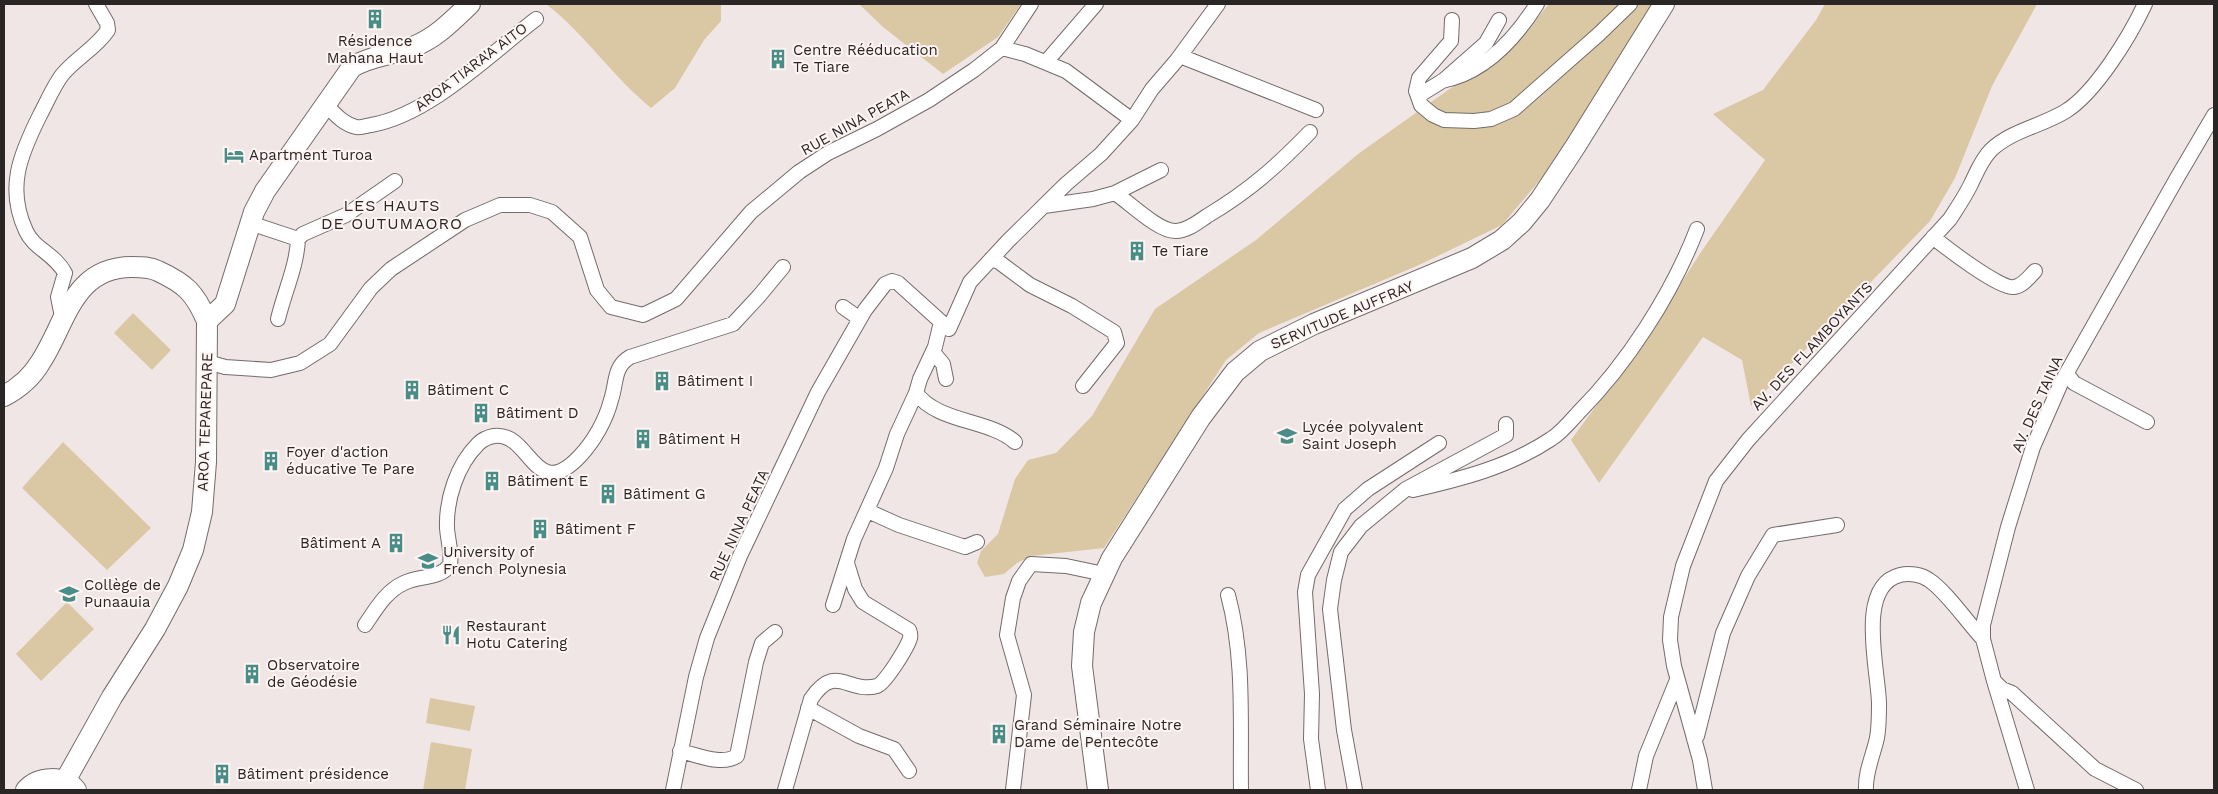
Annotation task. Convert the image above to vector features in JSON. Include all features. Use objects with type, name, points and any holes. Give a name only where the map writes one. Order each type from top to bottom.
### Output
[{"type":"main road","points":[[207,321],[225,304],[250,223],[265,191],[352,67],[364,60],[415,46],[438,34],[470,4]]},
{"type":"main road","name":"SERVITUDE AUFFRAY","points":[[1098,790],[1086,705],[1083,658],[1084,632],[1091,603],[1104,574],[1125,537],[1201,417],[1235,372],[1260,350],[1314,324],[1472,258],[1502,240],[1522,222],[1540,200],[1664,4]]},
{"type":"main road","name":"AROA TEPAREPARE","points":[[4,396],[16,390],[30,378],[41,362],[74,296],[96,276],[122,267],[152,268],[179,281],[199,302],[207,321],[206,462],[203,504],[193,550],[178,586],[155,629],[112,697],[70,786]]},
{"type":"main road","points":[[26,790],[36,781],[56,779],[70,786]]},
{"type":"street","points":[[62,317],[58,297],[65,273],[60,264],[32,241],[26,231],[16,194],[17,176],[21,154],[56,84],[75,62],[93,48],[108,30],[107,22],[96,4]]},
{"type":"street","name":"RUE NINA PEATA","points":[[208,362],[225,367],[271,370],[300,363],[330,344],[371,288],[390,269],[465,220],[500,205],[530,205],[552,212],[580,237],[597,290],[611,307],[643,315],[676,299],[751,212],[799,172],[828,153],[929,100],[974,70],[1002,48],[1031,4]]},
{"type":"street","points":[[1046,62],[1096,4]]},
{"type":"street","points":[[833,605],[854,538],[868,511],[886,468],[897,434],[933,352],[941,322],[949,329],[970,282],[1044,206],[1101,154],[1132,120],[1152,88],[1180,56],[1218,4]]},
{"type":"street","points":[[1442,81],[1454,79],[1479,67],[1500,50],[1537,4]]},
{"type":"street","points":[[1452,20],[1451,41],[1419,78],[1416,85],[1418,96],[1425,110],[1444,120],[1474,122],[1491,119],[1514,109],[1630,4]]},
{"type":"street","name":"AV. DES FLAMBOYANTS","points":[[1705,790],[1694,739],[1677,680],[1670,640],[1675,593],[1683,566],[1717,480],[1748,440],[1933,238],[1961,203],[1979,166],[1989,151],[2012,135],[2065,112],[2089,91],[2122,44],[2145,4]]},
{"type":"street","name":"AROA TIARA'A AITO","points":[[326,105],[340,119],[358,128],[387,122],[411,112],[446,89],[536,18]]},
{"type":"street","points":[[1418,96],[1442,81],[1486,43],[1499,20]]},
{"type":"street","points":[[1002,48],[1026,54],[1066,71],[1132,120]]},
{"type":"street","points":[[1180,56],[1316,110]]},
{"type":"street","name":"AV. DES TAINA","points":[[2027,790],[1983,639],[1983,625],[1994,578],[2029,458],[2040,428],[2067,374],[2214,115]]},
{"type":"street","points":[[1115,193],[1163,228],[1176,231],[1188,228],[1242,195],[1283,161],[1310,132]]},
{"type":"street","points":[[1044,206],[1093,200],[1115,193],[1161,170]]},
{"type":"street","points":[[278,319],[297,252],[298,239],[303,234],[346,215],[395,181]]},
{"type":"street","points":[[250,223],[298,239]]},
{"type":"street","points":[[1402,492],[1477,475],[1530,451],[1558,435],[1606,385],[1631,350],[1685,261],[1697,230]]},
{"type":"street","points":[[1933,238],[1953,254],[2003,286],[2013,288],[2024,283],[2035,271]]},
{"type":"street","points":[[991,259],[999,262],[1030,285],[1072,306],[1114,332],[1117,343],[1083,386]]},
{"type":"street","points":[[365,625],[387,594],[396,587],[418,578],[441,574],[450,565],[451,554],[447,518],[451,492],[458,474],[477,444],[486,438],[502,435],[510,437],[540,468],[550,473],[563,470],[579,457],[598,431],[611,402],[617,372],[622,363],[630,357],[733,324],[760,296],[783,267]]},
{"type":"street","name":"RUE NINA PEATA","points":[[673,790],[696,676],[707,638],[740,556],[818,392],[860,319],[886,284],[892,281],[898,283],[941,322]]},
{"type":"street","points":[[843,307],[860,319]]},
{"type":"street","points":[[933,352],[942,364],[946,379]]},
{"type":"street","points":[[2067,374],[2074,383],[2147,422]]},
{"type":"street","points":[[916,393],[931,406],[968,422],[991,429],[1015,442]]},
{"type":"street","points":[[1355,790],[1344,730],[1330,609],[1334,580],[1341,552],[1361,526],[1402,492],[1445,466],[1506,435],[1506,424]]},
{"type":"street","points":[[1318,790],[1310,739],[1312,694],[1304,592],[1308,575],[1345,509],[1368,489],[1439,443]]},
{"type":"street","points":[[868,511],[899,525],[966,547],[977,542]]},
{"type":"street","points":[[1694,739],[1697,736],[1723,633],[1748,576],[1774,535],[1837,525]]},
{"type":"street","points":[[785,790],[808,708],[814,694],[827,681],[878,686],[885,680],[910,639],[909,630],[863,602],[855,589],[847,562]]},
{"type":"street","points":[[1013,790],[1024,695],[1007,635],[1012,598],[1019,581],[1031,564],[1066,566],[1104,574]]},
{"type":"street","points":[[1866,790],[1867,772],[1879,721],[1872,622],[1879,594],[1886,584],[1894,577],[1903,574],[1916,575],[1928,579],[1937,586],[1983,639]]},
{"type":"street","points":[[1228,595],[1236,627],[1240,668],[1241,790]]},
{"type":"street","points":[[680,751],[729,761],[737,756],[756,662],[762,643],[775,632]]},
{"type":"street","points":[[1639,790],[1646,756],[1677,680]]},
{"type":"street","points":[[1994,682],[2002,689],[2012,693],[2096,769],[2136,790]]},
{"type":"street","points":[[808,708],[859,736],[894,749],[909,771]]},
{"type":"shaded area","points":[[546,4],[721,4],[721,21],[704,40],[675,88],[651,108],[624,83],[574,29]]},
{"type":"shaded area","points":[[859,4],[1021,4],[998,37],[943,74],[883,27]]},
{"type":"shaded area","points":[[1549,4],[1654,4],[1551,167],[1502,225],[1419,265],[1259,333],[1226,360],[1104,548],[1031,556],[1017,563],[1004,574],[985,577],[977,563],[981,551],[998,534],[1015,479],[1028,460],[1056,453],[1092,416],[1155,309],[1256,240],[1358,154],[1448,90],[1504,56]]},
{"type":"shaded area","points":[[1825,4],[2037,4],[1992,86],[1955,178],[1930,221],[1751,406],[1742,360],[1703,337],[1599,483],[1571,440],[1646,338],[1701,252],[1765,160],[1713,114],[1763,90],[1816,20]]},
{"type":"shaded area","points":[[133,313],[171,350],[152,370],[114,333]]},
{"type":"shaded area","points":[[63,442],[151,528],[107,570],[22,488]]},
{"type":"shaded area","points":[[67,602],[94,629],[41,681],[16,654]]},
{"type":"shaded area","points":[[430,698],[475,706],[470,731],[426,723]]},
{"type":"shaded area","points":[[431,742],[472,749],[465,790],[423,790]]},
{"type":"place","name":"Résidence Mahana Haut","points":[[375,19]]},
{"type":"place","name":"Centre Rééducation Te Tiare","points":[[778,59]]},
{"type":"place","name":"Apartment Turoa","points":[[234,155]]},
{"type":"place","name":"Te Tiare","points":[[1137,251]]},
{"type":"place","name":"Bâtiment I","points":[[662,381]]},
{"type":"place","name":"Bâtiment C","points":[[412,390]]},
{"type":"place","name":"Bâtiment D","points":[[481,413]]},
{"type":"place","name":"Lycée polyvalent Saint Joseph","points":[[1287,436]]},
{"type":"place","name":"Bâtiment H","points":[[643,439]]},
{"type":"place","name":"Foyer d'action éducative Te Pare","points":[[271,461]]},
{"type":"place","name":"Bâtiment E","points":[[492,481]]},
{"type":"place","name":"Bâtiment G","points":[[608,494]]},
{"type":"place","name":"Bâtiment F","points":[[540,529]]},
{"type":"place","name":"Bâtiment A","points":[[396,543]]},
{"type":"place","name":"University of French Polynesia","points":[[428,561]]},
{"type":"place","name":"Collège de Punaauia","points":[[69,594]]},
{"type":"place","name":"Restaurant Hotu Catering","points":[[451,635]]},
{"type":"place","name":"Observatoire de Géodésie","points":[[252,674]]},
{"type":"place","name":"Grand Séminaire Notre Dame de Pentecôte","points":[[999,734]]},
{"type":"place","name":"Bâtiment présidence","points":[[222,774]]},
{"type":"district","name":"LES HAUTS DE OUTUMAORO","points":[[392,214]]}]
